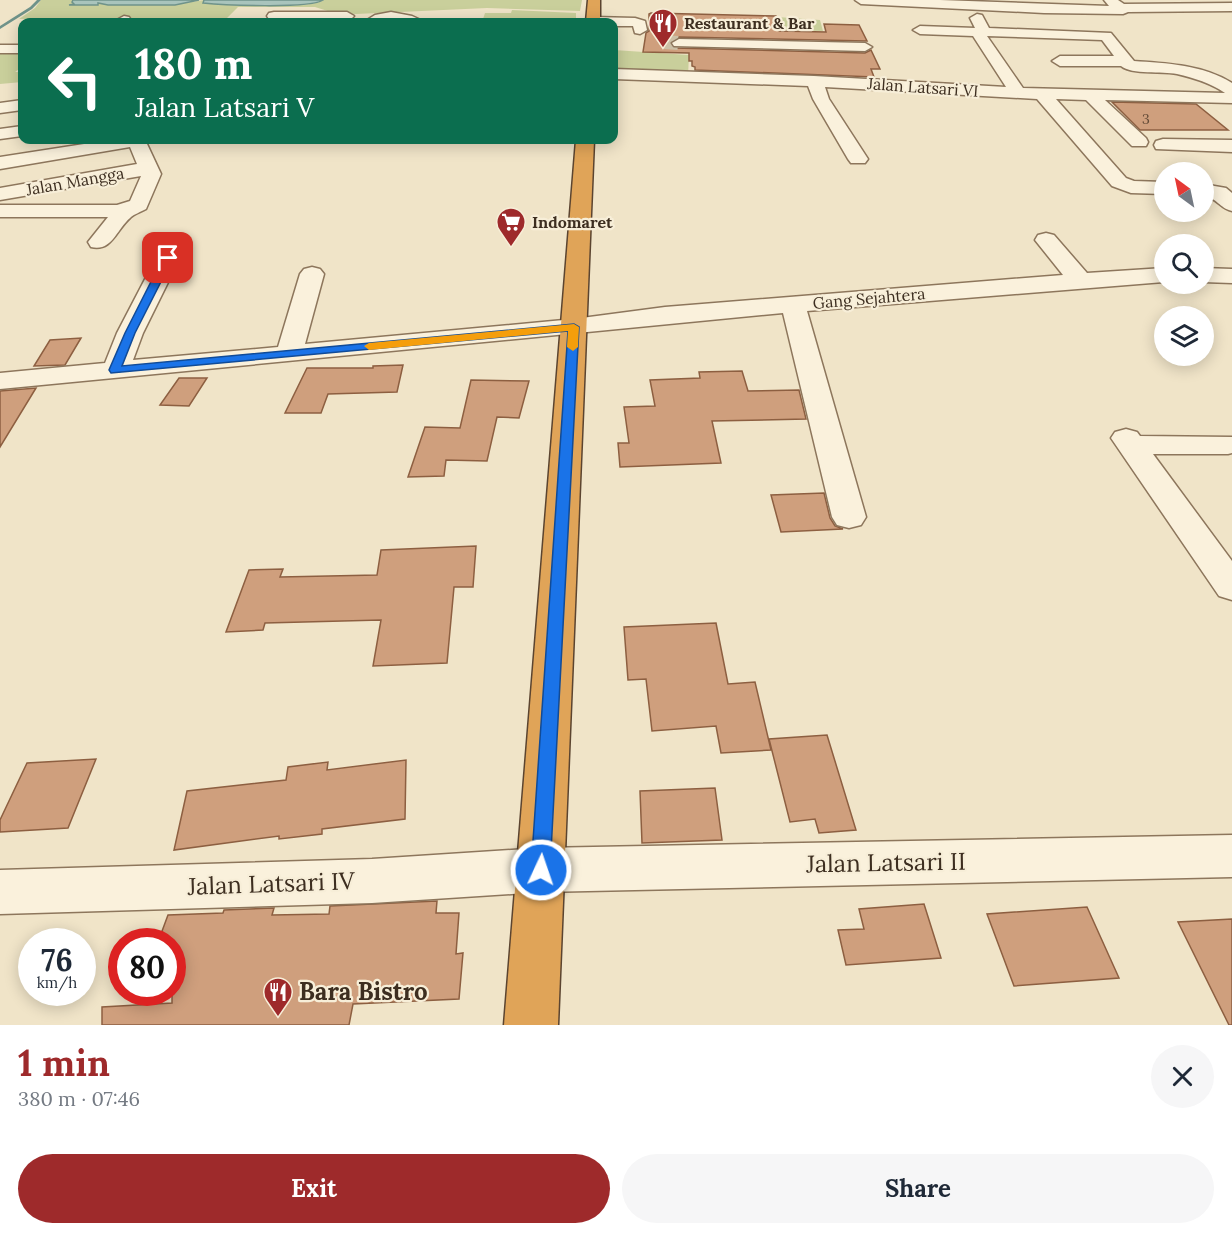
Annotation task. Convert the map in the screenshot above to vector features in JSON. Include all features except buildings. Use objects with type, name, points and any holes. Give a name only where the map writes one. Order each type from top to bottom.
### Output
[{"type":"highway","points":[[593,18],[594,0]]},
{"type":"highway","points":[[531,1025],[585,144]]},
{"type":"street","points":[[861,0],[955,2],[971,6],[1123,10],[1116,4]]},
{"type":"street","points":[[1116,4],[1232,7]]},
{"type":"street","points":[[971,6],[983,29],[980,36],[1018,93]]},
{"type":"street","points":[[275,16],[347,16],[345,18]]},
{"type":"street","points":[[380,18],[400,16],[406,18]]},
{"type":"street","points":[[618,22],[640,24],[639,38]]},
{"type":"street","points":[[920,30],[1107,37],[1126,62],[1131,65],[1180,70],[1218,81],[1232,90]]},
{"type":"street","points":[[679,43],[724,44],[849,57],[865,47]]},
{"type":"street","points":[[724,44],[725,65],[729,67],[847,70],[849,57]]},
{"type":"street","points":[[0,50],[18,50]]},
{"type":"street","points":[[1169,52],[1180,70]]},
{"type":"street","points":[[1060,61],[1126,62]]},
{"type":"street","name":"Jalan Latsari VI","points":[[618,74],[814,81],[1042,94],[1232,98]]},
{"type":"street","points":[[814,81],[826,106],[858,159]]},
{"type":"street","points":[[1042,94],[1119,182],[1131,187],[1154,188]]},
{"type":"street","points":[[1090,95],[1139,142]]},
{"type":"street","points":[[0,97],[18,96]]},
{"type":"street","points":[[1146,96],[1166,114]]},
{"type":"street","points":[[0,108],[18,106]]},
{"type":"street","points":[[0,134],[18,132]]},
{"type":"street","points":[[1163,145],[1232,146]]},
{"type":"street","points":[[0,163],[144,147],[151,174],[139,205],[124,211],[99,242]]},
{"type":"street","name":"Jalan Mangga","points":[[0,194],[144,147]]},
{"type":"street","points":[[1214,191],[1220,192],[1232,205]]},
{"type":"street","name":"Jalan Mangga","points":[[0,211],[124,211]]},
{"type":"street","points":[[1046,240],[1080,280]]},
{"type":"street","points":[[115,370],[130,333],[168,258]]},
{"type":"street","points":[[289,354],[312,274]]},
{"type":"street","name":"Gang Sejahtera","points":[[0,381],[574,327],[665,315],[1154,276]]},
{"type":"street","points":[[793,304],[849,517]]},
{"type":"street","points":[[1231,442],[1128,442],[1232,587]]},
{"type":"street","name":"Jalan Latsari II","points":[[541,870],[1232,856]]},
{"type":"street","name":"Jalan Latsari IV","points":[[0,892],[372,881],[541,870]]},
{"type":"green space","points":[[41,0],[73,0],[72,2],[76,3],[108,5],[172,5],[204,0],[204,3],[266,6],[302,5],[323,0],[582,0],[580,11],[487,8],[356,14],[334,13],[315,7],[238,7],[227,18],[20,18],[35,8]]},
{"type":"green space","points":[[512,10],[576,13],[576,18],[483,18],[485,13],[511,13]]},
{"type":"green space","points":[[777,17],[820,20],[823,31],[698,28],[776,19]]},
{"type":"green space","points":[[618,50],[689,55],[688,76],[618,73]]},
{"type":"green space","points":[[0,51],[18,51],[18,70],[15,72],[18,72],[18,82],[0,84]]},
{"type":"water","points":[[73,0],[199,0],[175,5],[98,3],[98,5],[69,5],[74,4]]},
{"type":"water","points":[[204,0],[323,0],[302,5],[266,6],[203,3]]},
{"type":"waterway","points":[[0,28],[31,8],[39,0]]},
{"type":"tunnel","points":[[664,42],[679,43]]},
{"type":"slow traffic","points":[[369,346],[574,327],[573,347]]},
{"type":"place","name":"Restaurant & Bar","points":[[663,48]]},
{"type":"place","name":"Indomaret","points":[[511,248]]},
{"type":"place","name":"Bara Bistro","points":[[278,1018]]},
{"type":"route","points":[[168,258],[130,333],[115,370],[574,327],[541,870]]}]
